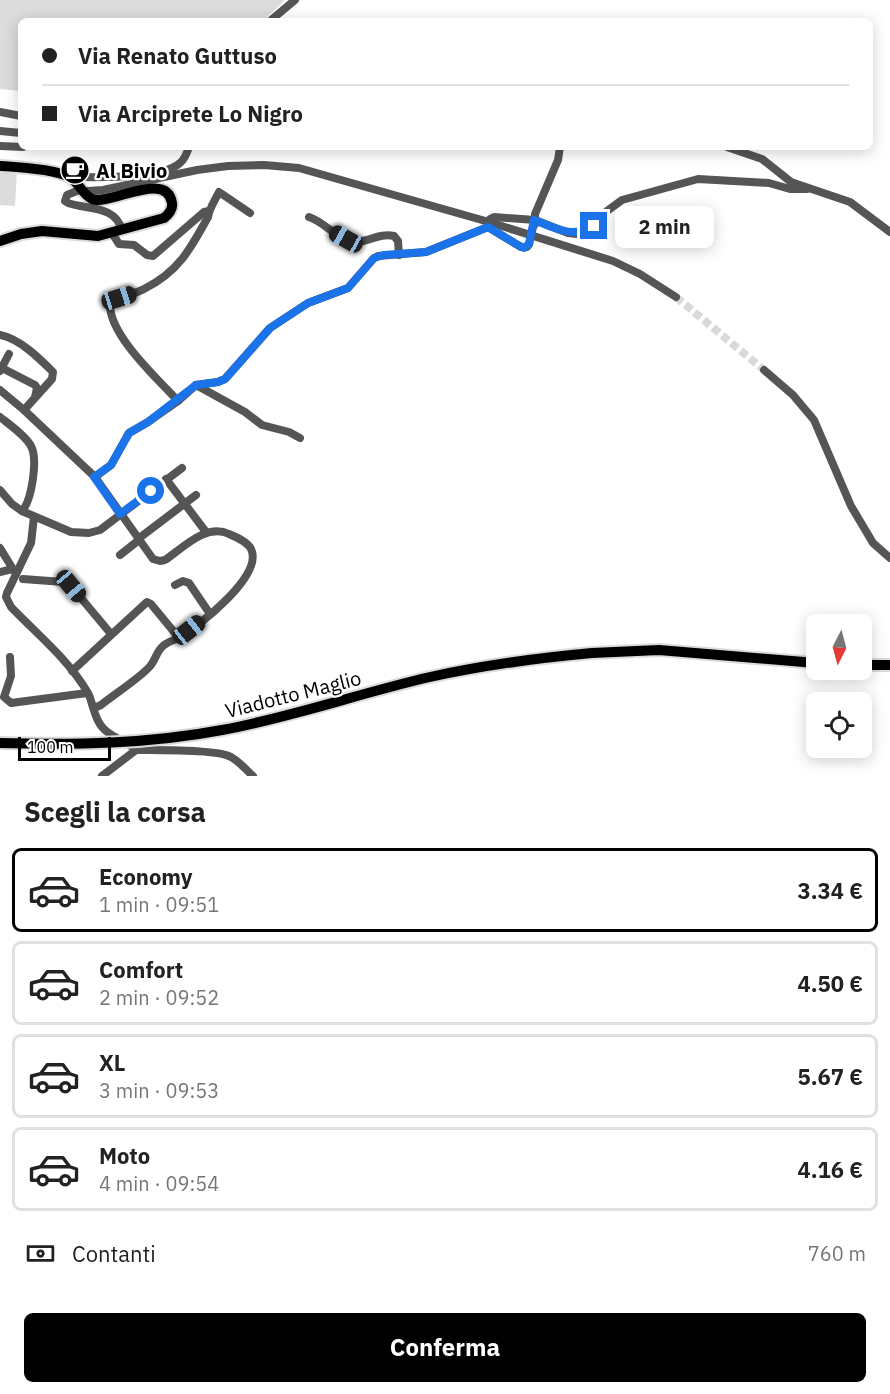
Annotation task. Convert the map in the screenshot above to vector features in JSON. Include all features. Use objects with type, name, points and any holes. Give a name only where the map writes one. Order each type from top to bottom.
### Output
[{"type":"main road","points":[[0,166],[43,170],[70,177],[86,195],[93,199],[102,200],[157,188],[164,190],[169,196],[171,210],[164,218],[117,232],[88,236],[42,231],[21,234],[0,241]]},
{"type":"main road","name":"Viadotto Maglio","points":[[0,743],[75,744],[161,740],[223,730],[429,677],[528,658],[659,650],[806,662]]},
{"type":"main road","points":[[872,665],[890,665]]},
{"type":"street","points":[[274,18],[295,0]]},
{"type":"street","points":[[0,112],[18,115]]},
{"type":"street","points":[[0,131],[18,133]]},
{"type":"street","points":[[11,133],[18,141]]},
{"type":"street","points":[[0,146],[18,147]]},
{"type":"street","points":[[70,177],[129,177],[170,169],[182,162],[188,150]]},
{"type":"street","points":[[488,225],[521,247],[529,244],[535,214],[558,160],[560,150]]},
{"type":"street","points":[[736,150],[762,159],[791,182],[850,202],[890,232]]},
{"type":"street","points":[[88,191],[104,190],[197,170],[238,165],[281,166],[325,174],[613,261],[676,297]]},
{"type":"street","points":[[94,477],[111,465],[129,433],[178,401],[196,385],[225,379],[270,328],[308,303],[348,288],[374,258],[384,255],[426,252],[488,225],[494,217],[577,234],[594,226],[607,211],[622,200],[698,179],[769,183],[790,189],[807,189]]},
{"type":"street","points":[[78,191],[67,195],[66,201],[111,213],[120,222],[117,232],[119,244],[134,245],[147,255],[153,256],[208,211]]},
{"type":"street","points":[[178,401],[130,348],[116,327],[110,306],[113,300],[137,293],[158,283],[181,263],[208,218],[208,211],[219,192],[249,213]]},
{"type":"street","points":[[309,217],[350,241],[364,241],[376,236],[394,236],[398,241],[399,255]]},
{"type":"street","points":[[0,335],[7,336],[25,347],[53,372],[52,379],[24,410]]},
{"type":"street","points":[[9,354],[1,370],[35,385],[37,388],[35,397]]},
{"type":"street","points":[[764,370],[793,395],[814,420],[851,506],[873,543],[890,558]]},
{"type":"street","points":[[196,385],[245,412],[262,425],[289,432],[300,438]]},
{"type":"street","points":[[0,390],[94,477],[153,559],[165,560],[206,532],[222,531],[239,539],[251,549],[253,556],[249,568],[236,590],[222,606],[179,638],[166,643],[158,650],[151,665],[101,705],[94,708]]},
{"type":"street","points":[[0,417],[31,445],[34,454],[30,500],[22,511]]},
{"type":"street","points":[[0,490],[12,504],[22,511],[79,534],[100,530],[182,468]]},
{"type":"street","points":[[166,479],[206,532]]},
{"type":"street","points":[[120,555],[196,495]]},
{"type":"street","points":[[34,517],[31,543],[6,597],[10,607],[65,660],[87,693],[102,728],[136,750]]},
{"type":"street","points":[[0,548],[17,575]]},
{"type":"street","points":[[0,572],[63,582],[71,586],[111,634]]},
{"type":"street","points":[[175,585],[183,581],[189,583],[210,614]]},
{"type":"street","points":[[72,671],[122,623],[149,602],[179,638]]},
{"type":"street","points":[[10,657],[11,676],[4,697],[11,703],[87,693]]},
{"type":"street","points":[[102,776],[136,750],[188,751],[227,755],[253,776]]},
{"type":"shaded area","points":[[0,0],[285,0],[266,18],[18,18],[18,91],[0,89]]},
{"type":"shaded area","points":[[0,171],[17,172],[15,206],[0,205]]},
{"type":"tunnel","points":[[676,297],[764,370]]},
{"type":"place","name":"Al Bivio","points":[[75,170]]},
{"type":"route","points":[[151,491],[120,514],[94,477],[109,468],[118,455],[124,438],[129,433],[178,401],[196,385],[225,379],[270,328],[308,303],[344,291],[374,258],[384,255],[426,252],[488,227],[524,248],[529,244],[534,220],[568,233],[577,234],[594,226]]}]
